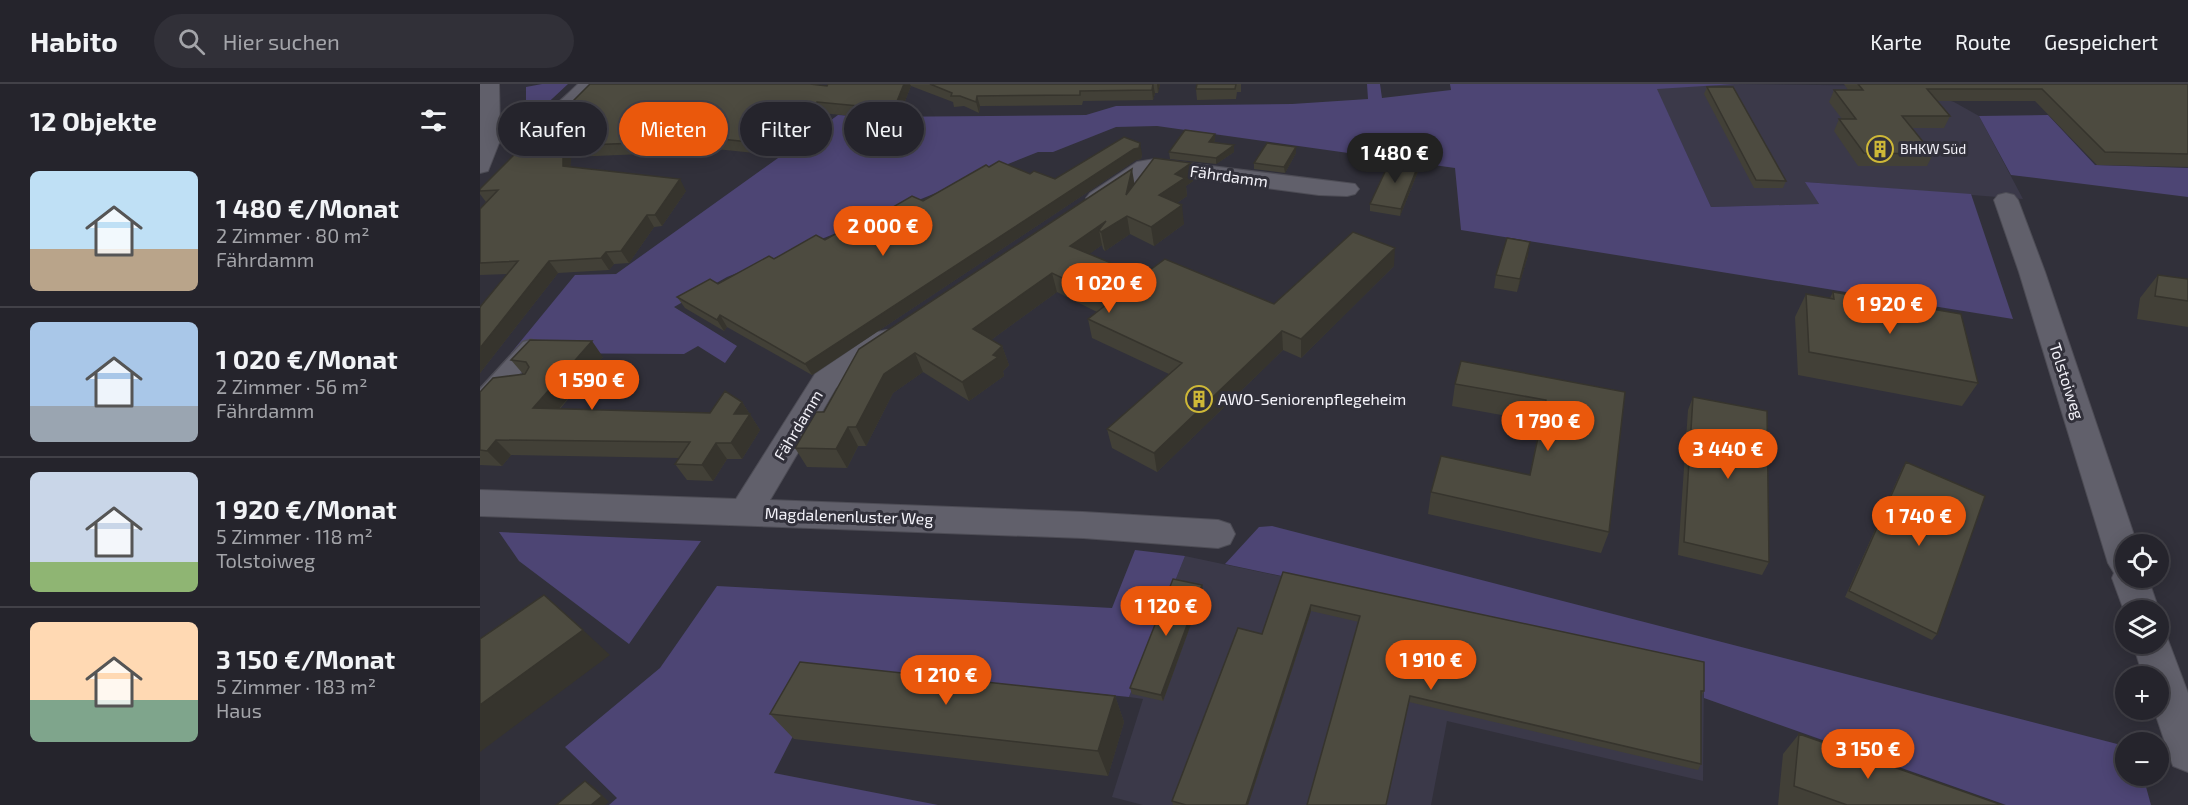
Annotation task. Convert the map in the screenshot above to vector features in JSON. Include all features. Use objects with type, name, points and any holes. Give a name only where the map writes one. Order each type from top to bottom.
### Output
[{"type":"street","points":[[480,166],[489,139],[489,84]]},
{"type":"street","points":[[489,139],[539,126],[557,116],[590,84]]},
{"type":"street","name":"Fährdamm","points":[[1081,209],[1145,167],[1155,166],[1319,188],[1347,189]]},
{"type":"street","name":"Tolstoiweg","points":[[2006,200],[2032,272],[2117,534]]},
{"type":"street","name":"Fährdamm","points":[[746,511],[825,381],[907,326]]},
{"type":"street","points":[[480,404],[488,385],[531,347]]},
{"type":"street","points":[[488,385],[529,384]]},
{"type":"street","name":"Magdalenenluster Weg","points":[[480,503],[1083,525],[1218,534]]},
{"type":"street","points":[[2155,654],[2188,752]]},
{"type":"shaded area","points":[[542,84],[568,84],[549,102],[526,102],[526,87]]},
{"type":"shaded area","points":[[1367,84],[1380,84],[1382,98],[1451,90],[1450,84],[1736,84],[1657,89],[1711,207],[1819,204],[1805,182],[1971,194],[2013,319],[1461,230],[1455,168],[1157,126],[1116,127],[1053,152],[1038,152],[727,277],[674,307],[737,346],[725,363],[698,346],[684,354],[511,353],[575,275],[616,274],[781,156],[832,156],[832,119],[838,115],[844,115],[844,156],[924,156],[924,116],[1086,115],[1116,106],[1292,104],[1368,99]]},
{"type":"shaded area","points":[[1736,84],[1905,86],[1954,102],[1979,116],[2023,199],[1806,182],[1819,204],[1711,207],[1656,88]]},
{"type":"shaded area","points":[[2048,115],[2095,165],[2188,168],[2188,197],[2011,175],[1979,116]]},
{"type":"shaded area","points":[[1272,526],[2115,743],[2115,786],[2146,786],[2151,805],[2006,805],[1704,698],[1704,666],[1225,564],[1259,527]]},
{"type":"shaded area","points":[[499,532],[701,541],[629,644],[519,561]]},
{"type":"shaded area","points":[[1135,550],[1185,556],[1129,697],[829,666],[774,773],[938,805],[609,805],[617,798],[565,747],[660,668],[717,586],[1112,608]]},
{"type":"shaded area","points":[[1185,556],[1704,666],[1703,781],[1447,721],[1431,805],[1143,805],[1112,797],[1143,699],[1129,697]]},
{"type":"building","points":[[590,84],[810,84],[827,86],[828,84],[904,84],[897,102],[844,102],[844,105],[832,102],[740,102],[740,141],[728,140],[728,102],[619,102],[619,144],[607,144],[607,102],[572,102]]},
{"type":"building","points":[[930,84],[1153,84],[1152,90],[1080,91],[1080,95],[977,96],[976,102],[960,96],[951,96],[952,93]]},
{"type":"building","points":[[1197,84],[1236,84],[1235,89],[1196,89]]},
{"type":"building","points":[[1858,84],[2188,84],[2188,154],[2105,152],[2042,89],[1927,89],[1950,116],[1902,116],[1933,154],[1864,153],[1839,119],[1856,119],[1834,90],[1863,90]]},
{"type":"building","points":[[1707,87],[1733,87],[1786,181],[1756,180]]},
{"type":"building","points":[[1185,130],[1215,134],[1209,142],[1234,145],[1216,158],[1169,152]]},
{"type":"building","points":[[1124,137],[1140,143],[1139,148],[1134,149],[805,364],[720,315],[717,320],[677,297],[710,279],[718,284],[769,256],[774,259],[816,235],[825,240],[871,214],[876,217],[912,196],[923,201],[986,165],[989,167],[999,161],[1030,174],[1034,171],[1055,179]]},
{"type":"building","points":[[1267,143],[1296,147],[1284,167],[1254,163]]},
{"type":"building","points":[[513,156],[563,156],[563,166],[680,179],[655,215],[647,215],[621,251],[606,252],[601,258],[549,261],[480,348],[480,307],[518,261],[480,263],[480,209],[498,190],[480,191]]},
{"type":"building","points":[[1154,158],[1191,163],[1175,174],[1185,178],[1159,195],[1182,205],[1151,227],[1127,216],[1101,232],[1099,230],[1106,221],[1070,246],[1142,276],[1165,259],[1274,304],[1353,232],[1395,248],[1301,339],[1282,331],[1154,453],[1107,429],[1182,363],[1088,319],[1111,301],[1052,273],[973,329],[1002,346],[993,355],[998,357],[962,382],[915,353],[884,374],[856,427],[848,427],[836,449],[795,448],[816,412],[824,412],[859,349],[1132,169],[1126,195]]},
{"type":"building","points":[[1391,159],[1419,163],[1401,209],[1370,204]]},
{"type":"building","points":[[1507,238],[1530,242],[1520,279],[1496,275]]},
{"type":"building","points":[[2158,275],[2188,279],[2188,301],[2155,296]]},
{"type":"building","points":[[1833,292],[1961,314],[1978,383],[1809,352],[1806,294],[1834,299]]},
{"type":"building","points":[[530,340],[592,341],[533,408],[710,413],[725,391],[742,402],[734,414],[750,414],[731,443],[716,443],[702,465],[675,464],[690,442],[496,440],[487,451],[480,450],[480,392],[493,378],[525,374],[529,367],[526,362],[511,360]]},
{"type":"building","points":[[1461,361],[1625,392],[1609,532],[1431,492],[1441,456],[1530,475],[1546,400],[1455,384]]},
{"type":"building","points":[[1693,397],[1767,411],[1769,562],[1684,542]]},
{"type":"building","points":[[1906,462],[1985,496],[1937,634],[1849,591]]},
{"type":"building","points":[[1283,572],[1704,662],[1704,691],[1701,691],[1701,764],[1410,696],[1386,805],[1307,805],[1360,616],[1311,605],[1246,805],[1186,805],[1172,801],[1238,628],[1262,634]]},
{"type":"building","points":[[1173,579],[1202,585],[1161,695],[1130,688]]},
{"type":"building","points":[[544,595],[583,630],[480,705],[480,639]]},
{"type":"building","points":[[800,662],[1115,696],[1098,751],[770,714]]},
{"type":"building","points":[[1799,734],[2002,805],[1847,805],[1794,786]]},
{"type":"building","points":[[585,781],[602,796],[591,805],[556,805]]},
{"type":"place","name":"BHKW Süd","points":[[1880,149]]},
{"type":"place","name":"AWO-Seniorenpflegeheim","points":[[1199,399]]}]
